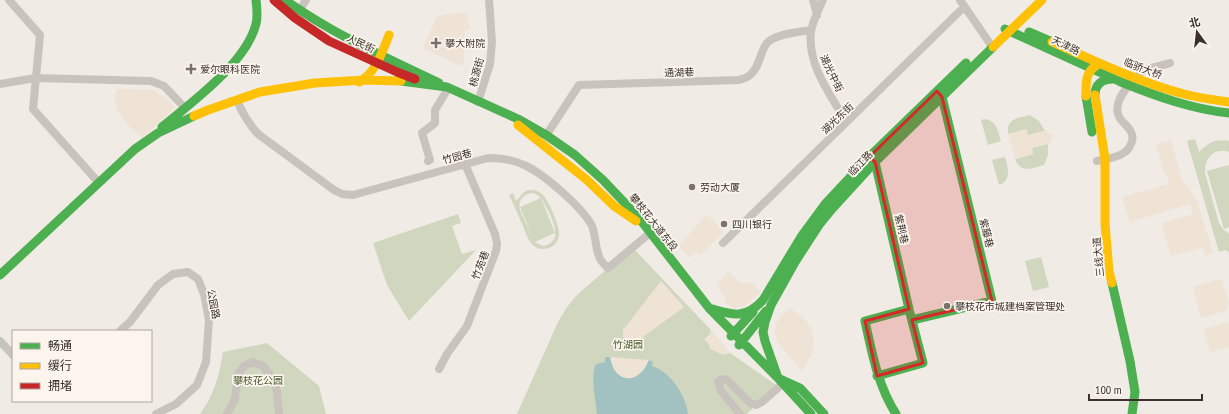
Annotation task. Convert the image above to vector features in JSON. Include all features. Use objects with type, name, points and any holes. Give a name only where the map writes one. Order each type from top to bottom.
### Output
[{"type":"main road","points":[[0,275],[135,149],[215,82],[234,62],[250,41],[255,28],[257,17],[256,0]]},
{"type":"main road","name":"人民街","points":[[274,0],[294,18],[330,41],[378,59],[447,89]]},
{"type":"main road","name":"人民街","points":[[285,0],[299,11],[336,32],[378,59],[430,85]]},
{"type":"main road","name":"临江路","points":[[1009,27],[1031,0]]},
{"type":"main road","name":"临江路","points":[[732,334],[758,307],[800,237],[826,203],[1009,27],[1042,0]]},
{"type":"main road","name":"临骄大桥","points":[[1009,27],[1052,42],[1098,66],[1174,91],[1229,102]]},
{"type":"main road","name":"天津路","points":[[1009,27],[1068,58],[1098,66],[1117,80]]},
{"type":"main road","points":[[346,86],[364,80],[378,59],[389,34]]},
{"type":"main road","points":[[1068,58],[1079,69],[1090,96]]},
{"type":"main road","points":[[1090,96],[1086,80],[1088,72],[1098,66]]},
{"type":"main road","points":[[1090,96],[1098,83],[1104,79],[1117,80],[1171,101],[1197,108],[1229,113]]},
{"type":"main road","points":[[135,149],[158,133],[208,110],[260,92],[315,83],[364,80],[430,85],[447,89]]},
{"type":"main road","points":[[0,286],[140,153],[186,127],[210,116],[239,105],[288,92],[346,86],[447,89]]},
{"type":"main road","name":"攀枝花大道东段","points":[[447,89],[517,121],[572,158],[638,219],[706,310],[732,334]]},
{"type":"main road","name":"攀枝花大道东段","points":[[447,89],[517,121]]},
{"type":"main road","name":"紫藤巷","points":[[912,320],[992,301],[940,94]]},
{"type":"main road","name":"三线大道","points":[[1090,96],[1101,160],[1098,224],[1103,274],[1130,361],[1135,392],[1132,414]]},
{"type":"main road","points":[[517,121],[549,132],[579,151],[607,177],[638,219]]},
{"type":"main road","name":"临江路","points":[[780,382],[767,351],[764,332],[764,322],[771,305],[795,262],[819,225],[872,160]]},
{"type":"main road","name":"紫荆巷","points":[[872,160],[923,364],[877,376]]},
{"type":"main road","name":"攀枝花大道东段","points":[[648,234],[740,343],[811,414]]},
{"type":"main road","points":[[740,343],[771,305]]},
{"type":"main road","points":[[709,308],[736,315],[751,312],[758,307]]},
{"type":"main road","points":[[896,414],[890,407],[877,376],[865,321],[909,309]]},
{"type":"main road","name":"三线大道","points":[[1120,330],[1128,393],[1125,414]]},
{"type":"main road","points":[[780,382],[800,388],[824,414]]},
{"type":"main road","name":"攀枝花大道东段","points":[[780,382],[804,414]]},
{"type":"street","points":[[9,0],[40,36],[33,108],[98,183]]},
{"type":"street","points":[[299,11],[306,0]]},
{"type":"street","name":"桃源街","points":[[478,102],[491,57],[492,42],[489,0]]},
{"type":"street","points":[[813,0],[817,15]]},
{"type":"street","points":[[811,30],[823,0]]},
{"type":"street","points":[[962,3],[990,45]]},
{"type":"street","name":"湖光东街","points":[[723,243],[846,122],[962,3]]},
{"type":"street","name":"湖光中街","points":[[811,30],[810,45],[813,60],[846,122]]},
{"type":"street","name":"通湖巷","points":[[549,132],[579,85],[739,80],[750,76],[757,67],[762,51],[769,41],[781,36],[811,30]]},
{"type":"street","points":[[1101,160],[1123,154],[1130,149],[1133,140],[1132,133],[1118,114],[1117,106],[1120,98],[1137,75],[1144,70],[1170,63]]},
{"type":"street","points":[[0,84],[35,78],[151,81],[164,86],[185,108]]},
{"type":"street","points":[[428,161],[430,160],[422,133],[435,123],[435,110],[447,89]]},
{"type":"street","name":"竹园巷","points":[[239,105],[250,125],[258,134],[334,190],[342,194],[353,194],[488,158],[507,159],[525,165],[544,178],[562,192],[587,217],[593,228],[599,258],[608,268],[648,234]]},
{"type":"street","name":"竹苑巷","points":[[439,369],[447,354],[467,326],[496,251],[497,243],[492,225],[465,164]]},
{"type":"street","name":"公园路","points":[[121,330],[130,322],[158,285],[173,274],[188,272],[198,279],[204,294],[208,320],[206,362],[197,385],[176,404],[156,414]]},
{"type":"street","points":[[0,341],[12,354]]},
{"type":"street","points":[[227,414],[235,399],[238,375],[244,366],[253,362],[263,366],[272,378],[278,391],[279,414]]},
{"type":"street","points":[[740,414],[721,391],[718,382],[720,380],[727,380],[750,403],[756,405],[762,402],[780,382]]},
{"type":"highlighted area","points":[[937,91],[942,97],[992,301],[912,320],[923,363],[877,376],[865,321],[909,309],[875,162],[869,157]]},
{"type":"green space","points":[[1030,115],[1039,121],[1045,131],[1028,135],[1026,129],[1008,134],[1009,125],[1011,122],[1018,118]]},
{"type":"green space","points":[[985,119],[995,124],[1001,141],[988,145],[981,120]]},
{"type":"green space","points":[[1195,139],[1199,152],[1212,142],[1220,140],[1229,141],[1229,152],[1219,151],[1211,155],[1206,163],[1205,173],[1219,223],[1229,234],[1229,252],[1226,250],[1219,252],[1187,141]]},
{"type":"green space","points":[[1048,144],[1048,155],[1044,165],[1027,169],[1020,167],[1017,164],[1015,159],[1033,154],[1032,148]]},
{"type":"green space","points":[[1005,157],[1008,173],[1006,180],[999,185],[992,160]]},
{"type":"green space","points":[[1229,165],[1229,227],[1224,229],[1207,171]]},
{"type":"green space","points":[[528,190],[539,192],[545,197],[551,207],[558,227],[559,236],[555,244],[551,247],[543,249],[534,246],[531,243],[509,195],[513,193],[516,201]],"holes":[[[533,193],[541,198],[520,206],[522,198],[526,195]],[[541,199],[554,223],[555,233]],[[520,207],[534,241],[520,210]],[[555,233],[553,240],[547,245],[540,245],[535,242]]]},
{"type":"green space","points":[[458,214],[461,223],[452,226],[462,254],[476,250],[409,321],[387,285],[373,243]]},
{"type":"green space","name":"竹湖园","points":[[632,247],[711,330],[730,353],[779,387],[747,414],[517,414],[558,322],[567,307],[577,295]]},
{"type":"green space","points":[[1041,257],[1049,287],[1033,291],[1025,261]]},
{"type":"green space","name":"攀枝花公园","points":[[267,343],[319,386],[326,414],[200,414],[209,400],[215,385],[223,352]]},
{"type":"shaded area","points":[[467,12],[470,29],[465,30],[464,63],[460,66],[423,48],[437,16]]},
{"type":"shaded area","points":[[117,89],[153,90],[167,99],[175,108],[143,138],[128,125],[117,110],[115,101]]},
{"type":"shaded area","points":[[1026,129],[1028,135],[1047,130],[1048,134],[1052,133],[1053,138],[1050,139],[1051,143],[1032,148],[1033,154],[1015,159],[1008,134]]},
{"type":"shaded area","points":[[1171,140],[1182,180],[1197,201],[1213,252],[1206,256],[1203,247],[1171,256],[1162,223],[1193,214],[1190,204],[1130,222],[1122,197],[1169,184],[1156,144]]},
{"type":"shaded area","points":[[707,214],[724,232],[701,255],[697,252],[690,258],[678,245]]},
{"type":"shaded area","points":[[728,271],[740,283],[752,283],[761,292],[745,306],[735,309],[731,307],[726,303],[725,296],[716,285]]},
{"type":"shaded area","points":[[1218,279],[1222,280],[1229,304],[1226,311],[1201,318],[1193,287]]},
{"type":"shaded area","points":[[661,281],[684,307],[639,340],[633,342],[627,341],[623,337],[623,330]]},
{"type":"shaded area","points":[[790,308],[805,319],[811,329],[814,341],[812,353],[802,371],[778,343],[775,333],[776,324],[781,316]]},
{"type":"shaded area","points":[[1229,322],[1229,347],[1210,352],[1204,329]]},
{"type":"shaded area","points":[[711,330],[730,353],[723,355],[710,349],[709,344],[704,339],[709,335]]},
{"type":"shaded area","points":[[610,357],[649,360],[643,372],[638,376],[626,378],[620,376],[615,371]]},
{"type":"water","points":[[605,357],[610,357],[612,366],[616,373],[621,377],[627,378],[633,378],[639,374],[645,368],[649,360],[653,362],[652,366],[659,369],[671,379],[681,392],[688,414],[597,414],[593,375],[596,364],[605,362]]},
{"type":"traffic: fast","points":[[162,127],[216,81],[241,53],[250,39],[256,24],[256,0]]},
{"type":"traffic: fast","points":[[285,0],[341,35],[439,83]]},
{"type":"traffic: fast","points":[[1005,29],[1121,82]]},
{"type":"traffic: fast","points":[[1029,32],[1052,42]]},
{"type":"traffic: fast","points":[[824,414],[800,388],[778,378],[763,332],[771,305],[795,262],[819,225],[832,209],[875,162],[993,47]]},
{"type":"traffic: fast","points":[[709,308],[725,313],[738,314],[750,311],[763,300],[801,237],[826,203],[869,157],[966,63]]},
{"type":"traffic: fast","points":[[1095,95],[1096,88],[1102,81],[1113,79]]},
{"type":"traffic: fast","points":[[401,81],[447,87],[518,119],[546,135],[575,155],[603,180],[639,218],[709,308],[811,414]]},
{"type":"traffic: fast","points":[[1121,82],[1187,105],[1229,113]]},
{"type":"traffic: fast","points":[[912,320],[992,301],[942,97],[939,93]]},
{"type":"traffic: fast","points":[[1086,96],[1092,132]]},
{"type":"traffic: fast","points":[[0,275],[135,149],[158,133],[194,116]]},
{"type":"traffic: fast","points":[[871,159],[875,162],[909,309],[865,321],[880,381],[896,414]]},
{"type":"traffic: fast","points":[[1112,283],[1130,361],[1135,392],[1132,414]]},
{"type":"traffic: fast","points":[[739,345],[766,311]]},
{"type":"traffic: fast","points":[[731,336],[753,312]]},
{"type":"traffic: fast","points":[[877,376],[923,363],[910,313]]},
{"type":"traffic: slow","points":[[993,47],[1042,0]]},
{"type":"traffic: slow","points":[[359,82],[374,68],[389,35]]},
{"type":"traffic: slow","points":[[1052,42],[1117,71],[1167,89],[1206,99],[1229,102]]},
{"type":"traffic: slow","points":[[1086,96],[1086,82],[1088,74],[1097,65]]},
{"type":"traffic: slow","points":[[194,116],[260,92],[315,83],[364,80],[401,81]]},
{"type":"traffic: slow","points":[[1095,95],[1105,159],[1105,224],[1109,271],[1112,283]]},
{"type":"traffic: slow","points":[[518,125],[587,180],[614,206],[636,221]]},
{"type":"traffic: jam","points":[[274,0],[295,18],[329,41],[415,79]]},
{"type":"place","name":"攀大附院","points":[[436,43]]},
{"type":"place","name":"爱尔眼科医院","points":[[191,69]]},
{"type":"place","name":"劳动大厦","points":[[692,187]]},
{"type":"place","name":"四川银行","points":[[724,224]]},
{"type":"place","name":"攀枝花市城建档案管理处","points":[[947,306]]}]
